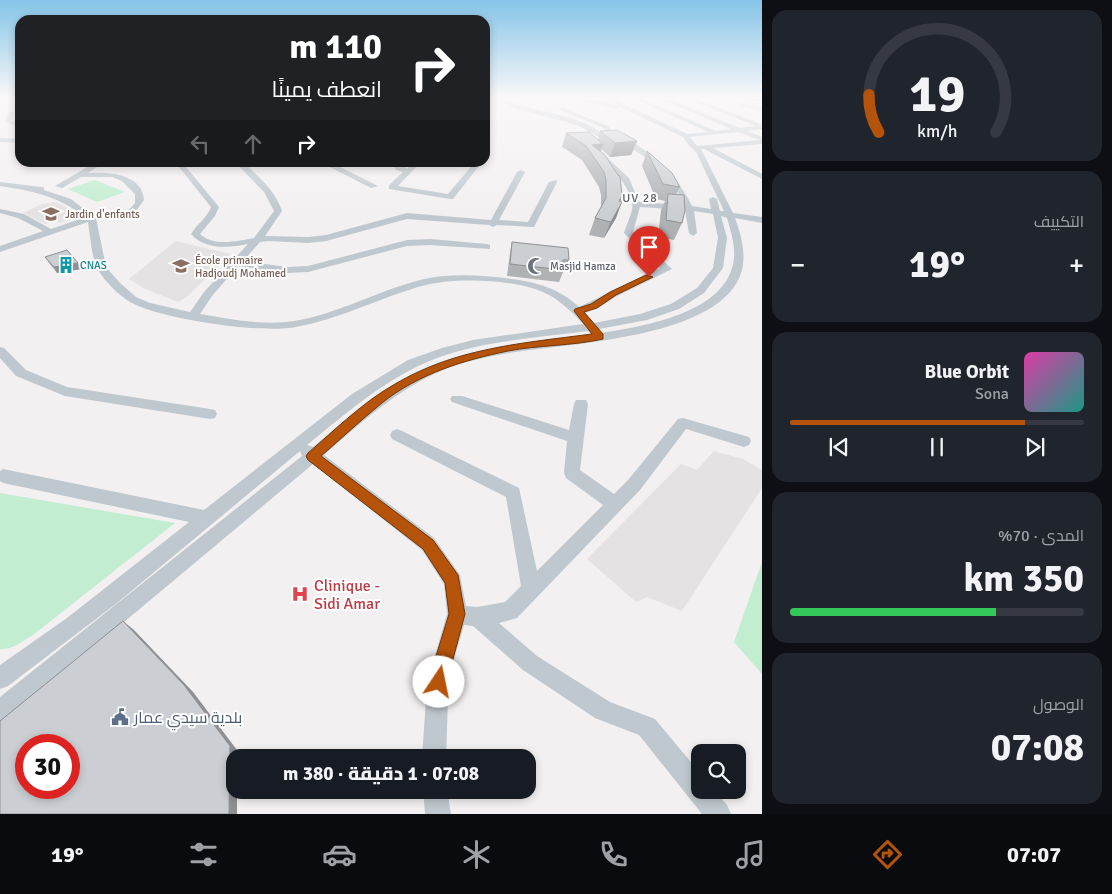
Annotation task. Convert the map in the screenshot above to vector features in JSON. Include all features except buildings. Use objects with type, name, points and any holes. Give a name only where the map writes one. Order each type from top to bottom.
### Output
[{"type":"street","points":[[687,137],[700,147],[762,176]]},
{"type":"street","points":[[578,311],[594,306],[613,294],[667,269],[628,233],[625,225],[636,210],[626,180],[591,146],[606,138],[625,142],[655,167],[676,189],[689,208],[690,227]]},
{"type":"street","points":[[0,140],[15,141]]},
{"type":"street","points":[[0,711],[133,604],[379,400],[399,386],[464,357],[595,332],[655,315],[674,308],[705,288],[713,281],[724,258],[726,242],[724,212],[691,150],[700,147],[762,141]]},
{"type":"street","points":[[56,191],[94,167]]},
{"type":"street","points":[[183,167],[215,207],[214,213],[198,228],[195,234],[201,240],[229,245],[255,242],[268,238],[308,240],[326,238],[407,216],[493,224],[531,225],[553,182]]},
{"type":"street","points":[[193,316],[235,263],[255,242],[278,211],[276,203],[268,191],[243,167]]},
{"type":"street","points":[[334,167],[374,186]]},
{"type":"street","points":[[398,167],[408,172]]},
{"type":"street","points":[[413,167],[392,187],[450,197],[475,167]]},
{"type":"street","points":[[493,224],[521,172]]},
{"type":"street","points":[[610,172],[619,172]]},
{"type":"street","points":[[82,175],[115,176],[128,180],[140,194],[141,200],[138,206],[130,213]]},
{"type":"street","points":[[0,184],[56,191],[92,218],[101,268],[132,299],[148,306],[193,316],[266,326],[294,324],[423,283],[464,280],[515,283],[547,290],[578,311],[595,332]]},
{"type":"street","points":[[621,197],[634,201],[724,212],[762,220]]},
{"type":"street","points":[[0,211],[21,216],[51,232]]},
{"type":"street","points":[[0,249],[92,218]]},
{"type":"street","points":[[235,263],[287,270],[308,269],[407,243],[430,242],[487,247]]},
{"type":"street","points":[[0,678],[60,634],[370,387],[395,372],[433,355],[460,347],[509,337],[595,332]]},
{"type":"street","points":[[0,351],[21,373],[65,391],[210,414]]},
{"type":"street","points":[[457,399],[575,438]]},
{"type":"street","points":[[581,404],[575,438],[572,473],[614,504]]},
{"type":"street","points":[[467,615],[510,611],[634,485],[683,423],[744,441]]},
{"type":"street","points":[[397,435],[513,493],[531,589]]},
{"type":"street","points":[[298,444],[428,544],[453,581],[467,615],[530,663],[603,710],[647,727],[718,814]]},
{"type":"street","points":[[3,476],[206,518]]},
{"type":"street","points":[[434,749],[436,699],[442,666],[467,615]]},
{"type":"street","points":[[436,799],[438,814]]},
{"type":"shaded area","name":"Jardin d'enfants","points":[[56,202],[78,216],[59,223],[55,220],[45,224],[23,213],[42,204]]},
{"type":"shaded area","name":"École primaire Hadjoudj Mohamed","points":[[176,241],[230,254],[188,296],[178,302],[145,289],[129,279]]},
{"type":"shaded area","points":[[714,451],[743,459],[762,470],[762,488],[682,611],[647,597],[636,602],[587,559],[681,464],[697,470]]},
{"type":"green space","points":[[95,180],[125,192],[97,202],[68,189]]},
{"type":"green space","points":[[0,493],[175,523],[33,635],[13,647],[0,649]]},
{"type":"green space","points":[[762,562],[762,674],[734,642]]},
{"type":"place","name":"Jardin d'enfants","points":[[51,214]]},
{"type":"place","name":"CNAS","points":[[66,265]]},
{"type":"place","name":"École primaire Hadjoudj Mohamed","points":[[181,266]]},
{"type":"place","name":"Masjid Hamza","points":[[536,266]]},
{"type":"place","name":"Clinique - Sidi Amar","points":[[300,594]]},
{"type":"place","name":"بلدية سيدي عمار","points":[[120,717]]},
{"type":"district","name":"UV 28","points":[[640,198]]},
{"type":"route","points":[[439,682],[457,614],[453,581],[428,544],[313,456],[353,420],[379,400],[399,386],[443,365],[464,357],[510,348],[599,336],[578,311],[594,306],[613,294],[649,277]]}]
